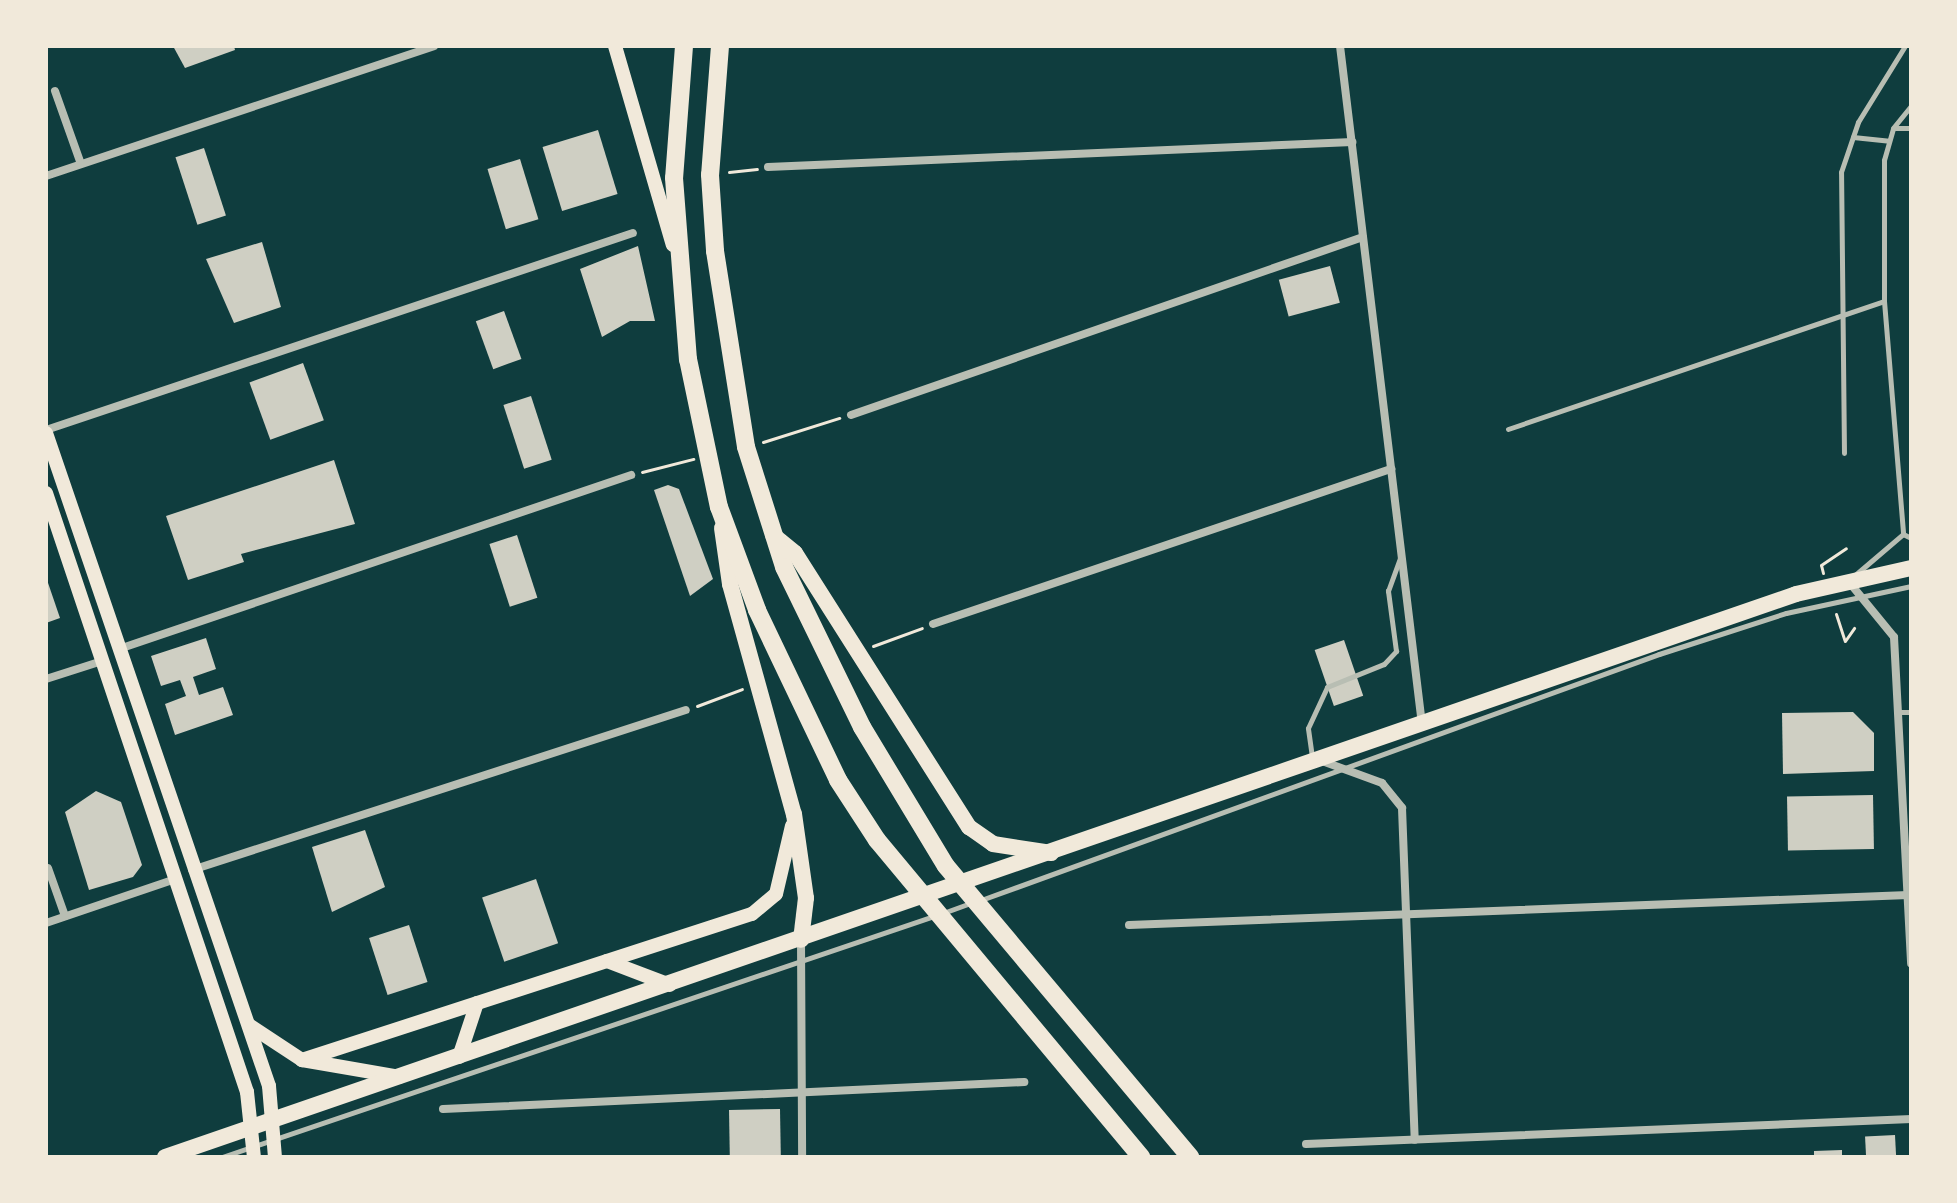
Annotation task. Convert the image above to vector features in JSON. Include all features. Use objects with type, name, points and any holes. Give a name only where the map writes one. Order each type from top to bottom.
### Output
[{"type":"highway","points":[[684,46],[674,178],[679,272],[706,456],[719,507],[785,677],[861,816],[982,975],[1141,1157]]},
{"type":"highway","points":[[720,46],[710,175],[746,447],[773,535],[862,727],[918,826],[1190,1157]]},
{"type":"main road","points":[[615,46],[679,272]]},
{"type":"main road","points":[[46,431],[192,870],[248,1025],[276,1119],[275,1157]]},
{"type":"main road","points":[[46,493],[175,879],[252,1127],[253,1152]]},
{"type":"main road","points":[[719,507],[755,684],[794,814],[806,898],[801,940]]},
{"type":"main road","points":[[773,535],[795,553],[854,653],[981,840],[1056,853]]},
{"type":"main road","points":[[165,1157],[1422,726],[1911,568]]},
{"type":"main road","points":[[302,1060],[607,961],[769,904],[787,864],[794,814]]},
{"type":"main road","points":[[607,961],[670,985]]},
{"type":"main road","points":[[459,1057],[477,1003]]},
{"type":"main road","points":[[248,1025],[302,1060],[401,1077]]},
{"type":"street","points":[[46,176],[434,46]]},
{"type":"street","points":[[1340,46],[1422,726]]},
{"type":"street","points":[[55,91],[81,164]]},
{"type":"street","points":[[768,167],[1352,142]]},
{"type":"street","points":[[46,431],[633,233]]},
{"type":"street","points":[[851,415],[1363,237]]},
{"type":"street","points":[[933,624],[1391,469]]},
{"type":"street","points":[[119,649],[631,475]]},
{"type":"street","points":[[1852,588],[1894,637],[1911,964]]},
{"type":"street","points":[[46,679],[102,661]]},
{"type":"street","points":[[192,870],[686,710]]},
{"type":"street","points":[[1318,763],[1345,769],[1398,796],[1407,915],[1415,1140]]},
{"type":"street","points":[[48,868],[65,916]]},
{"type":"street","points":[[46,923],[175,879]]},
{"type":"street","points":[[1129,925],[1908,895]]},
{"type":"street","points":[[801,940],[797,965],[802,1157]]},
{"type":"street","points":[[443,1109],[1024,1082]]},
{"type":"street","points":[[1306,1144],[1911,1119]]},
{"type":"lane","points":[[1844,453],[1841,172],[1853,137],[1905,46]]},
{"type":"lane","points":[[1852,588],[1903,534],[1884,301],[1889,141],[1893,128],[1911,106]]},
{"type":"lane","points":[[1893,128],[1911,128]]},
{"type":"lane","points":[[1853,137],[1889,141]]},
{"type":"lane","points":[[1508,429],[1884,301]]},
{"type":"lane","points":[[1903,534],[1911,538]]},
{"type":"lane","points":[[1318,763],[1308,728],[1327,687],[1384,664],[1396,651],[1388,591],[1401,554]]},
{"type":"lane","points":[[222,1157],[253,1152],[276,1139],[797,965],[1659,654],[1852,588],[1911,586]]},
{"type":"lane","points":[[1899,712],[1911,712]]},
{"type":"path","points":[[710,175],[768,167]]},
{"type":"path","points":[[746,447],[851,415]]},
{"type":"path","points":[[631,475],[706,456]]},
{"type":"path","points":[[1821,565],[1846,548]]},
{"type":"path","points":[[854,653],[933,624]]},
{"type":"path","points":[[1845,641],[1854,628]]},
{"type":"path","points":[[686,710],[755,684]]},
{"type":"building","points":[[173,46],[234,46],[235,50],[185,68]]},
{"type":"building","points":[[598,130],[618,194],[562,211],[543,147]]},
{"type":"building","points":[[204,148],[226,216],[197,225],[175,157]]},
{"type":"building","points":[[520,159],[538,219],[506,229],[487,169]]},
{"type":"building","points":[[262,242],[281,307],[234,323],[206,259]]},
{"type":"building","points":[[638,246],[655,321],[630,321],[602,337],[580,269]]},
{"type":"building","points":[[1330,266],[1340,303],[1289,316],[1279,280]]},
{"type":"building","points":[[504,311],[521,359],[493,369],[476,321]]},
{"type":"building","points":[[303,363],[324,420],[270,440],[249,382]]},
{"type":"building","points":[[531,396],[552,460],[524,469],[503,405]]},
{"type":"building","points":[[334,460],[355,524],[241,554],[244,562],[188,580],[166,516]]},
{"type":"building","points":[[668,485],[679,489],[713,579],[690,596],[654,490]]},
{"type":"building","points":[[517,535],[537,598],[510,607],[489,544]]},
{"type":"building","points":[[46,577],[60,618],[46,623]]},
{"type":"building","points":[[206,638],[216,669],[193,677],[199,695],[223,687],[233,715],[175,735],[165,704],[186,696],[180,680],[161,686],[151,656]]},
{"type":"building","points":[[1344,640],[1363,696],[1334,706],[1315,650]]},
{"type":"building","points":[[1853,712],[1874,733],[1874,771],[1783,774],[1782,713]]},
{"type":"building","points":[[96,791],[121,802],[142,865],[133,877],[89,890],[65,812]]},
{"type":"building","points":[[1873,795],[1874,849],[1788,850],[1787,797]]},
{"type":"building","points":[[365,830],[385,887],[332,912],[312,847]]},
{"type":"building","points":[[536,879],[558,943],[504,962],[482,898]]},
{"type":"building","points":[[409,925],[428,982],[388,995],[369,938]]},
{"type":"building","points":[[780,1109],[781,1157],[730,1157],[729,1110]]},
{"type":"building","points":[[1895,1135],[1896,1157],[1866,1157],[1865,1137]]},
{"type":"building","points":[[1842,1150],[1842,1157],[1814,1157],[1814,1151]]}]
